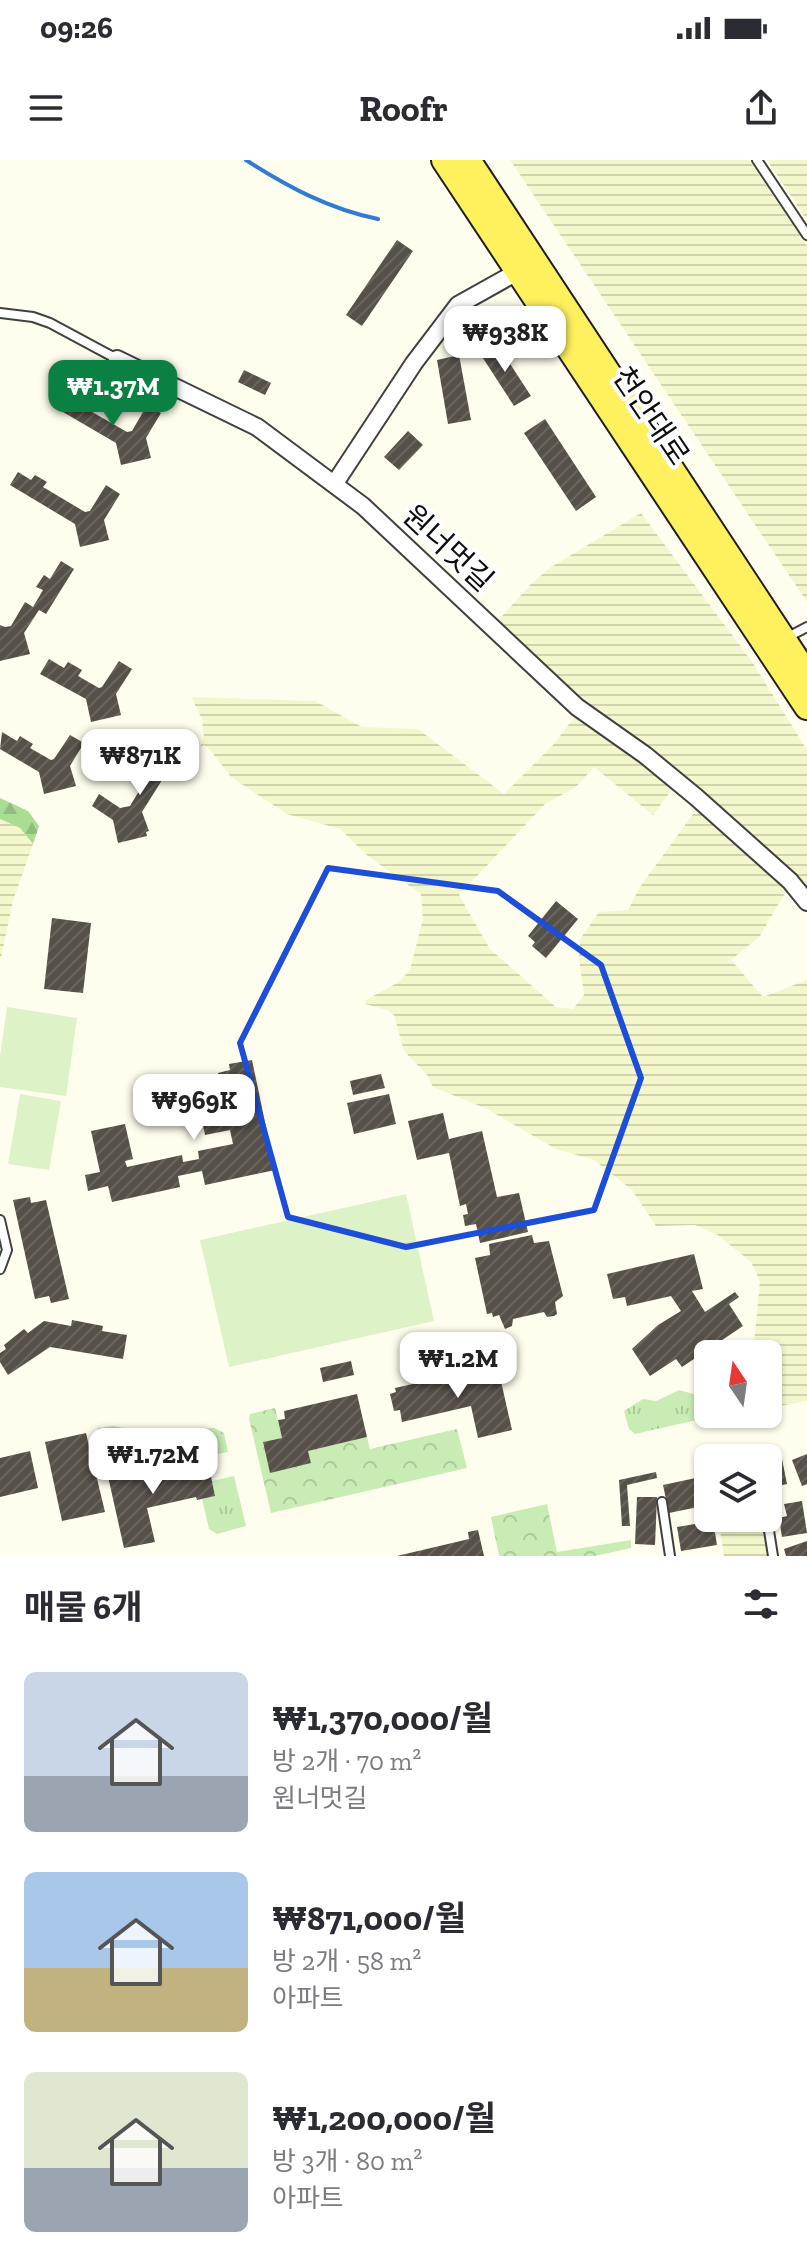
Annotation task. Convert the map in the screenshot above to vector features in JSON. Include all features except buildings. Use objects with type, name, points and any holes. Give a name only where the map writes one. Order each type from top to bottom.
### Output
[{"type":"main road","name":"천안대로","points":[[444,160],[526,267],[807,675]]},
{"type":"main road","name":"천안대로","points":[[468,160],[526,267],[807,707]]},
{"type":"street","points":[[335,483],[450,313],[476,293],[526,267]]},
{"type":"street","name":"원너멋길","points":[[117,359],[257,427],[335,483],[577,707],[645,755],[696,797],[790,881],[807,902]]},
{"type":"lane","points":[[757,160],[807,235]]},
{"type":"lane","name":"원너멋길","points":[[0,313],[42,320],[117,359]]},
{"type":"lane","points":[[784,640],[807,627]]},
{"type":"lane","points":[[0,1220],[7,1250],[0,1269]]},
{"type":"lane","points":[[662,1502],[670,1556]]},
{"type":"lane","points":[[769,1532],[773,1556]]},
{"type":"highlighted area","points":[[328,868],[498,891],[601,965],[641,1078],[594,1210],[406,1247],[288,1217],[240,1043]]},
{"type":"green space","points":[[510,160],[749,160],[807,246],[807,602]]},
{"type":"green space","points":[[767,160],[807,160],[807,220]]},
{"type":"green space","points":[[641,513],[753,663],[807,750],[807,896],[569,694],[495,624],[551,567]]},
{"type":"green space","points":[[191,697],[315,701],[362,727],[418,729],[504,794],[552,746],[577,714],[674,787],[653,815],[594,767],[576,787],[545,804],[459,895],[490,949],[556,1007],[573,1009],[584,995],[579,959],[580,939],[599,912],[628,910],[640,887],[693,814],[708,812],[789,886],[760,936],[731,960],[763,997],[807,980],[807,1401],[782,1405],[782,1340],[754,1340],[760,1281],[751,1262],[718,1235],[695,1225],[656,1226],[632,1190],[594,1160],[556,1149],[487,1109],[433,1087],[428,1076],[404,1051],[394,1015],[365,1004],[366,1000],[399,982],[410,970],[423,919],[421,894],[368,856],[340,829],[287,814],[231,777],[210,750],[204,745],[200,747],[204,737],[202,719]]},
{"type":"green space","points":[[0,798],[28,811],[39,826],[33,844],[20,828],[0,819]]},
{"type":"green space","points":[[0,819],[20,828],[33,844],[13,901],[0,962]]},
{"type":"green space","points":[[7,1007],[77,1018],[66,1096],[0,1087],[0,1056]]},
{"type":"green space","points":[[20,1094],[61,1101],[49,1170],[8,1164]]},
{"type":"green space","points":[[406,1194],[434,1321],[229,1367],[200,1240]]},
{"type":"green space","points":[[679,1390],[694,1394],[694,1421],[635,1434],[629,1429],[624,1411],[643,1399],[656,1401]]},
{"type":"green space","points":[[275,1408],[282,1438],[263,1442],[270,1472],[311,1463],[308,1451],[367,1437],[370,1449],[457,1429],[467,1468],[271,1513],[249,1419],[250,1414]]},
{"type":"green space","points":[[113,1426],[148,1432],[214,1428],[224,1433],[228,1452],[207,1456],[208,1462],[142,1476],[107,1472],[97,1428]]},
{"type":"green space","points":[[234,1476],[246,1526],[217,1534],[209,1529],[202,1499],[215,1496],[212,1481]]},
{"type":"green space","points":[[547,1504],[557,1552],[631,1540],[631,1548],[595,1556],[499,1556],[491,1517]]},
{"type":"green space","points":[[720,1532],[764,1532],[768,1556],[724,1556]]},
{"type":"waterway","points":[[246,160],[309,196],[378,219]]}]
